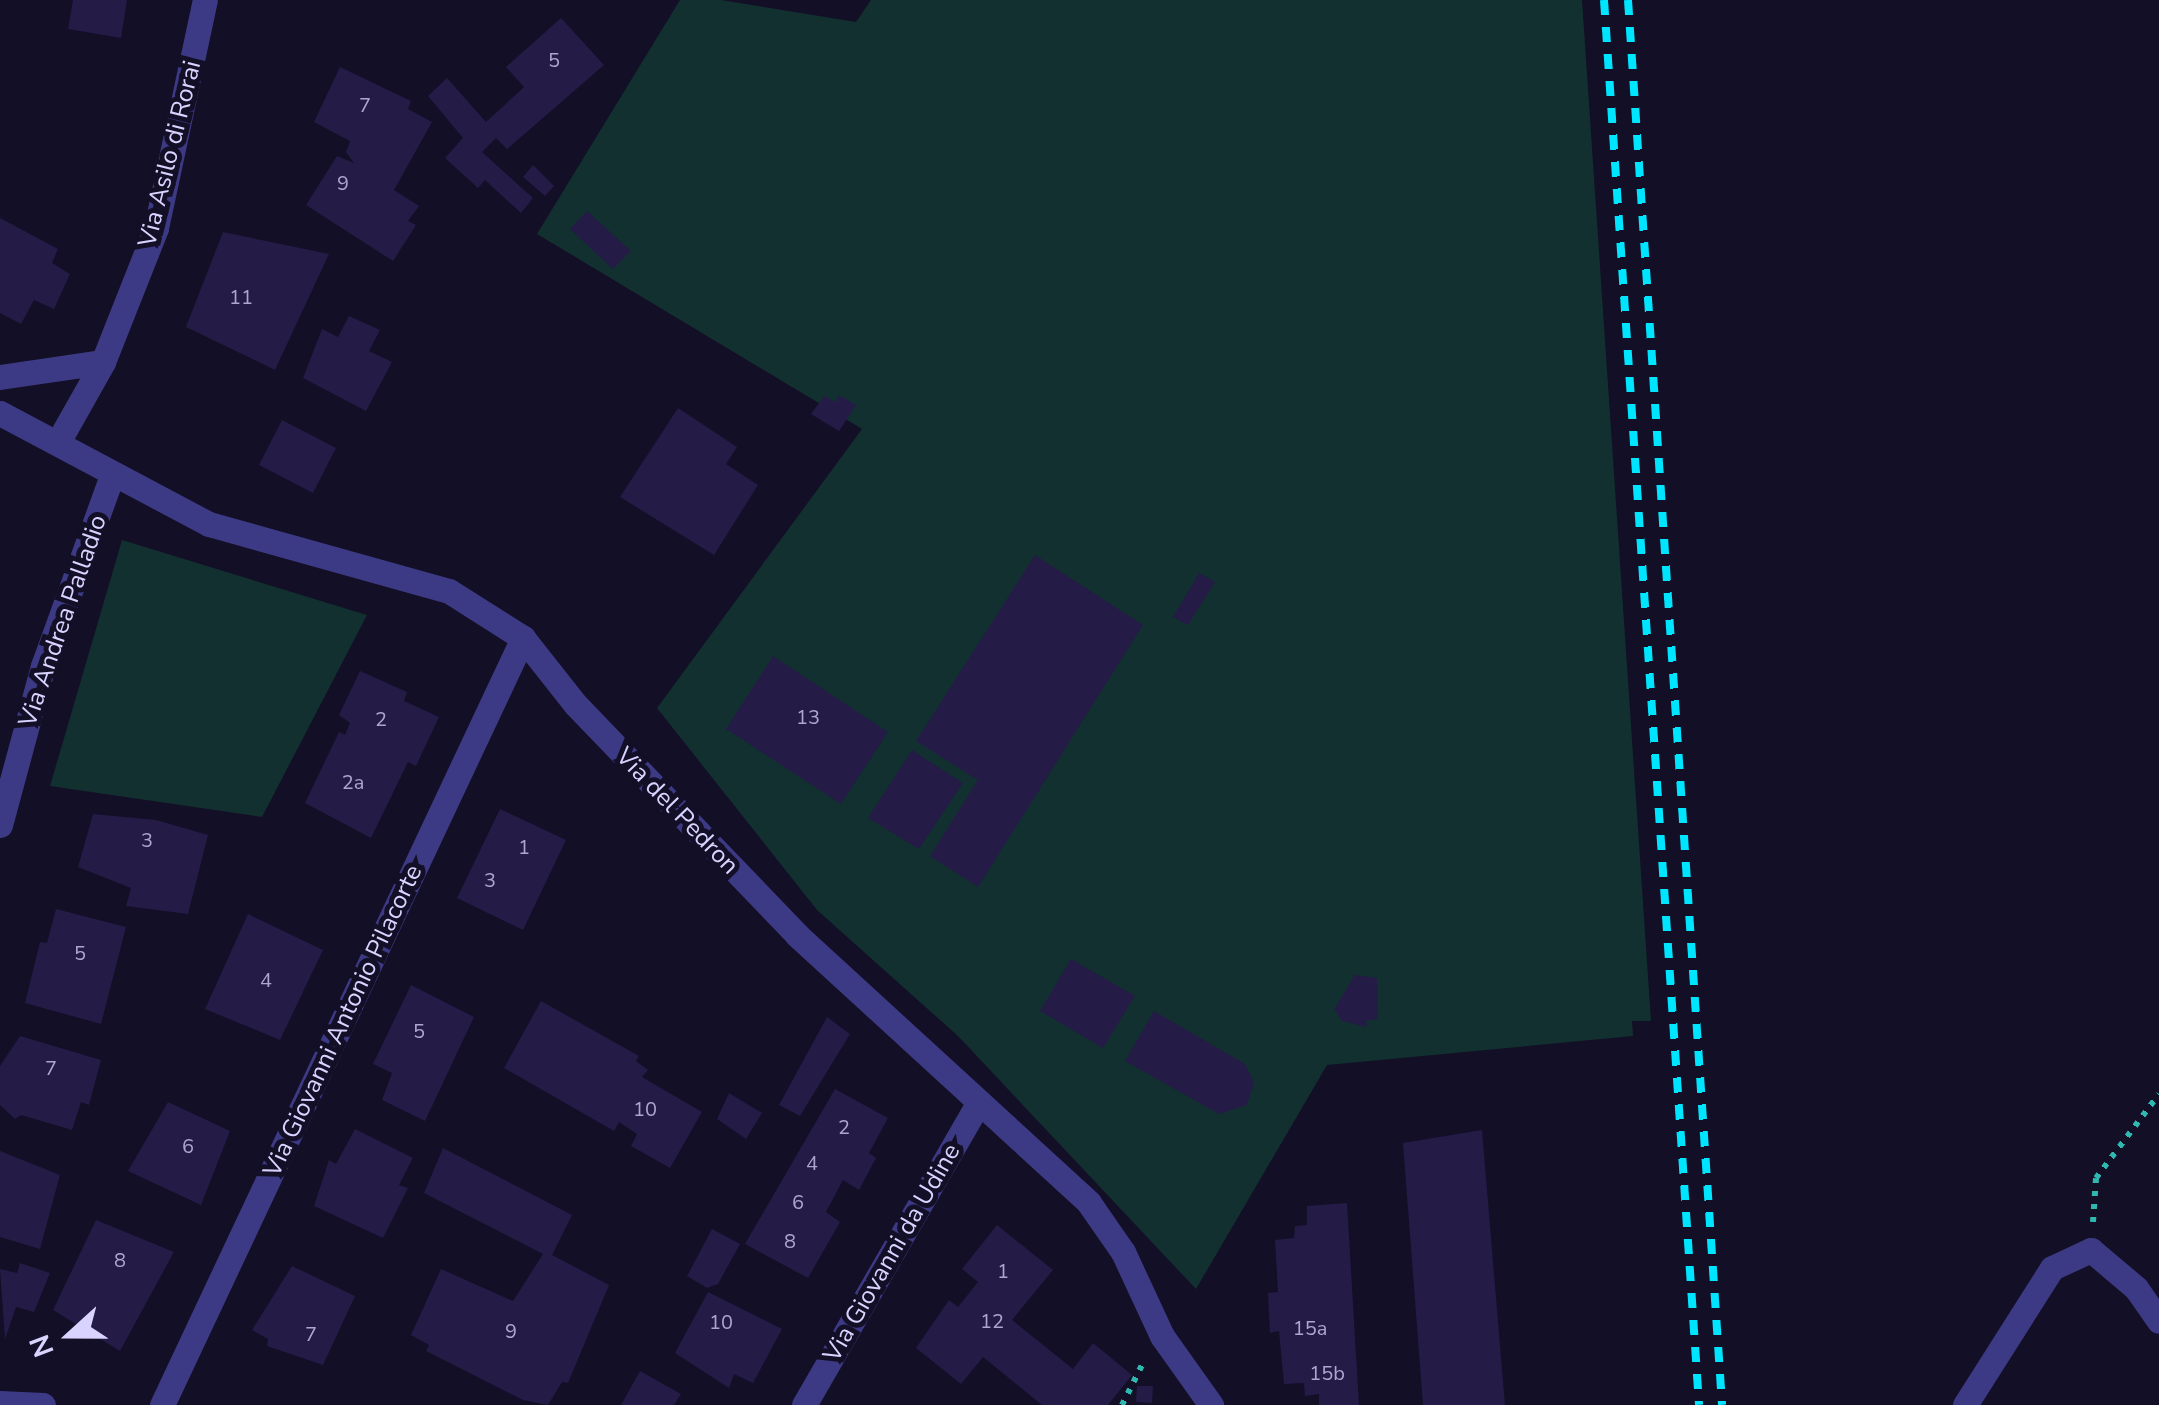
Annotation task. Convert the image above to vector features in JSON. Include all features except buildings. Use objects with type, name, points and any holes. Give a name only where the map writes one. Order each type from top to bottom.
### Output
[{"type":"street","name":"Via Asilo di Rorai","points":[[58,442],[102,362],[156,228],[205,0]]},
{"type":"street","points":[[0,377],[102,362]]},
{"type":"street","name":"Via del Pedron","points":[[0,412],[209,524],[449,591],[523,638],[576,706],[797,935],[1089,1203],[1123,1252],[1162,1336],[1202,1402]]},
{"type":"street","name":"Via Andrea Palladio","points":[[0,825],[43,666],[112,475]]},
{"type":"street","name":"Via Giovanni Antonio Pilacorte","points":[[162,1405],[523,638]]},
{"type":"street","name":"Via Giovanni da Udine","points":[[804,1405],[979,1102]]},
{"type":"street","points":[[1964,1405],[1994,1349],[2052,1268],[2090,1250],[2136,1288],[2159,1320]]},
{"type":"street","points":[[0,1403],[43,1405]]},
{"type":"path","points":[[2090,1250],[2096,1178],[2159,1094]]},
{"type":"green space","points":[[680,0],[721,0],[856,22],[871,0],[1582,0],[1651,1021],[1632,1021],[1633,1036],[1327,1065],[1196,1289],[958,1036],[817,910],[657,708],[862,429],[537,234]]},
{"type":"green space","points":[[122,540],[367,615],[262,817],[50,786]]},
{"type":"railway","points":[[1604,0],[1699,1405]]},
{"type":"railway","points":[[1628,0],[1722,1405]]}]
